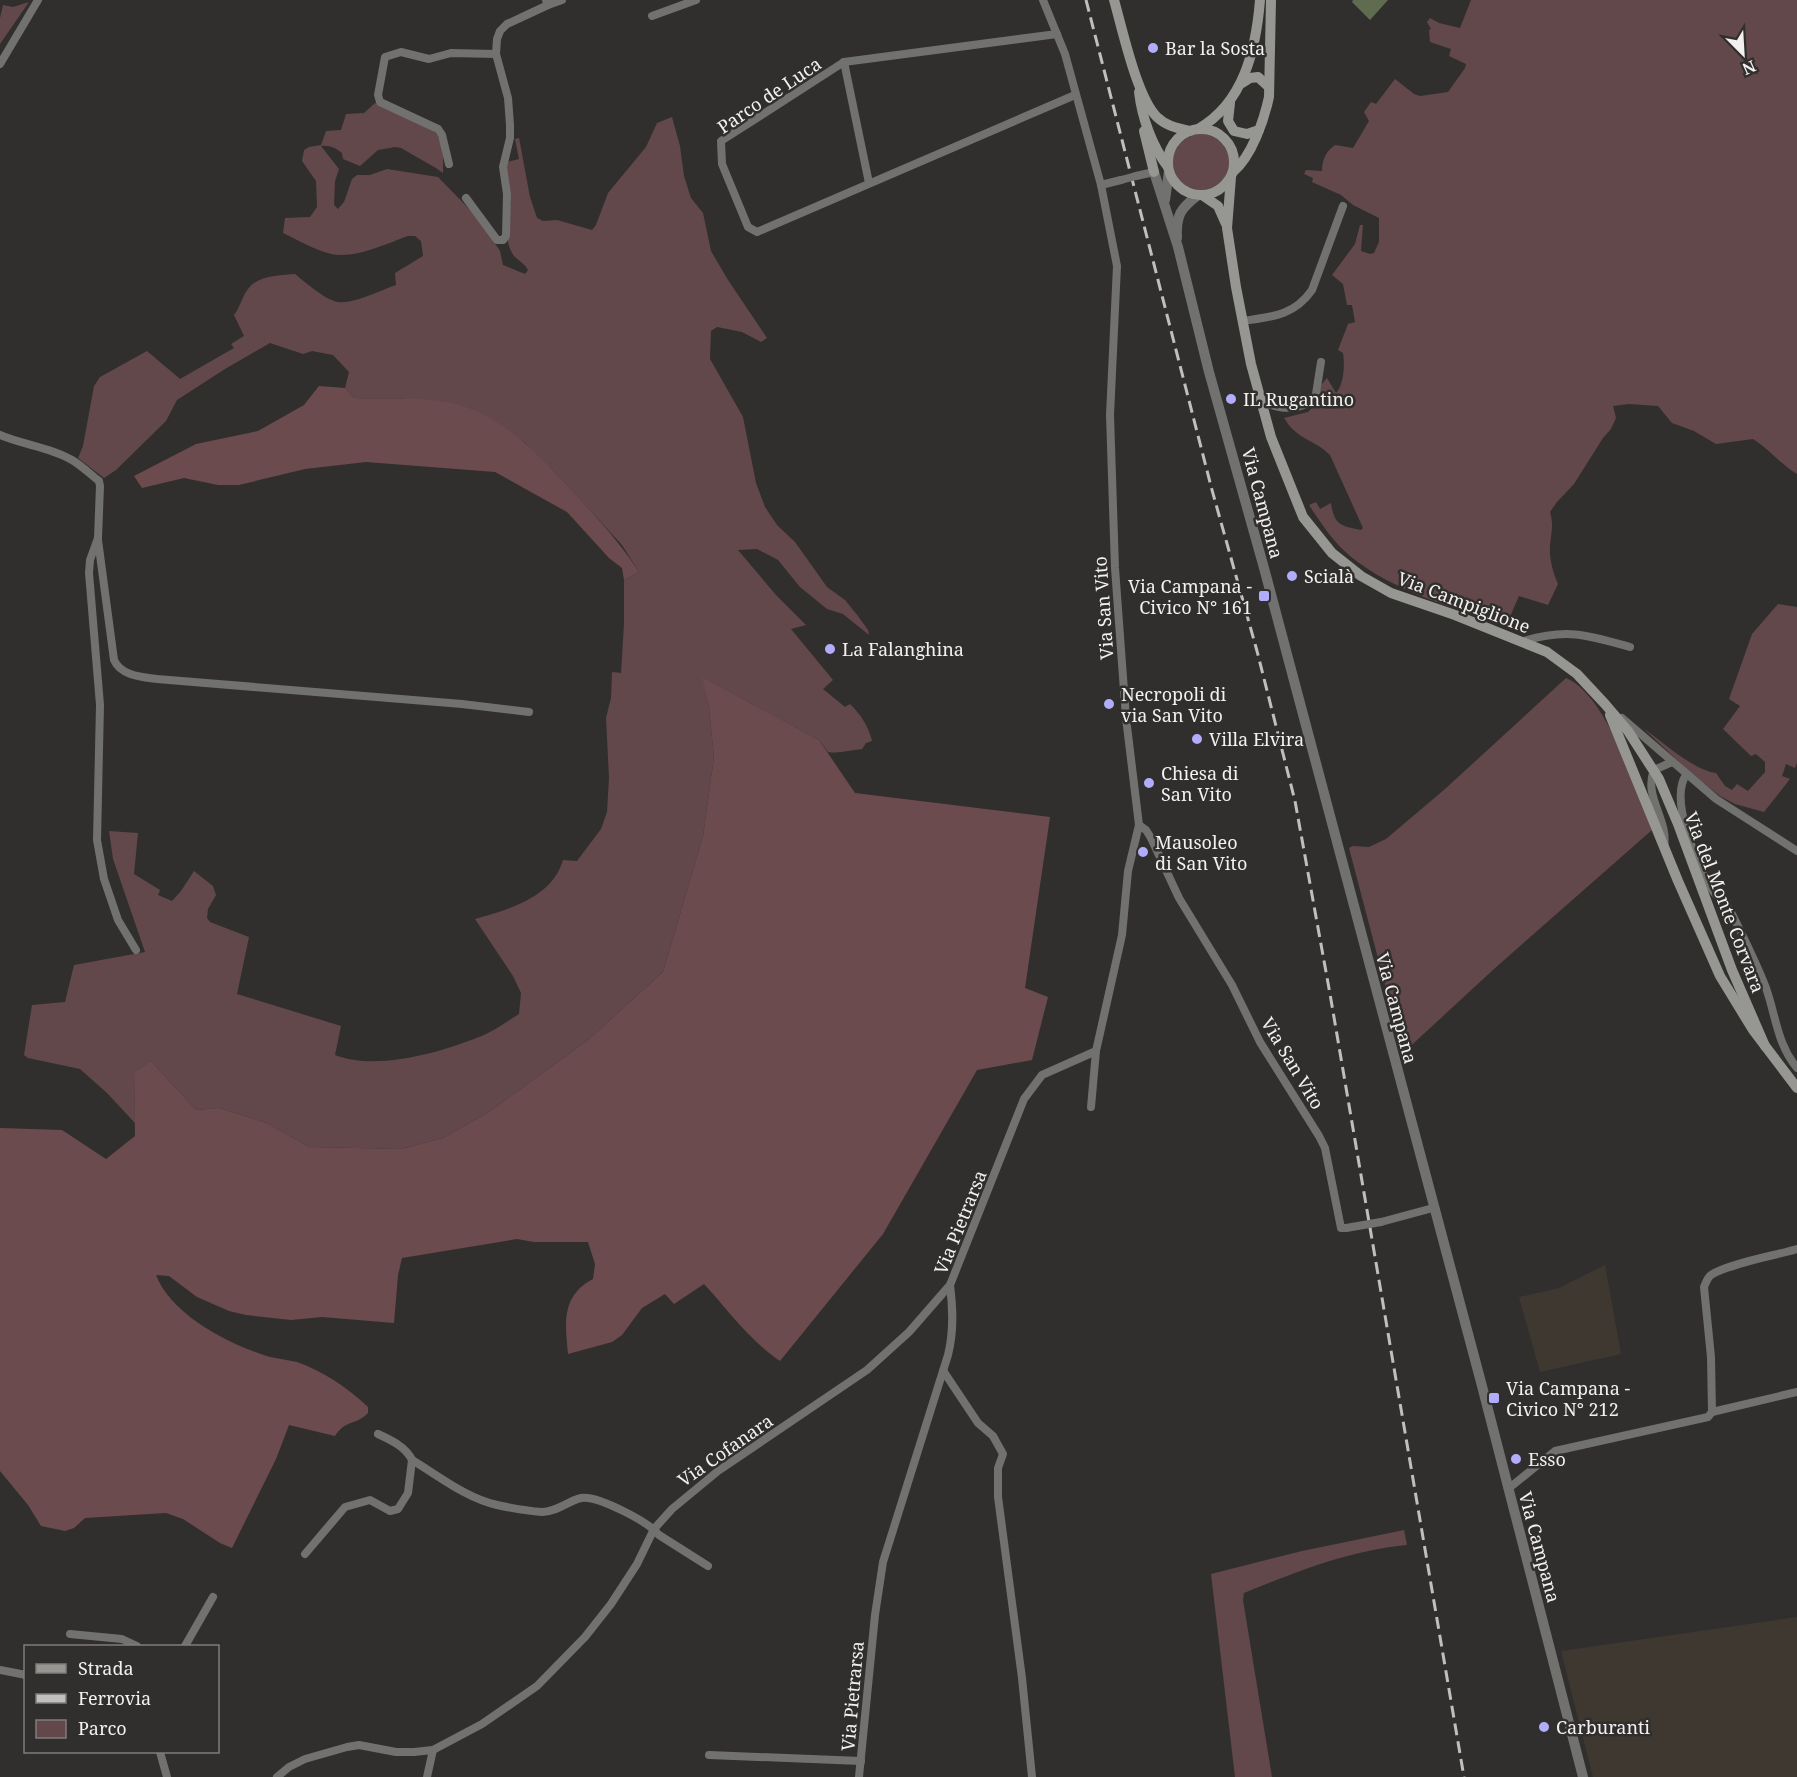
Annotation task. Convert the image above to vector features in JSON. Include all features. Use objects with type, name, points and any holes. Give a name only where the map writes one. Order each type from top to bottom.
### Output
[{"type":"main road","points":[[1114,0],[1136,73],[1156,117],[1172,127],[1214,132],[1227,141],[1234,156],[1232,174]]},
{"type":"main road","points":[[1169,169],[1170,152],[1178,139],[1213,119],[1230,101],[1242,83],[1256,41],[1260,0]]},
{"type":"main road","points":[[1141,107],[1150,134],[1172,178],[1183,190],[1200,195],[1216,192],[1243,161],[1259,130],[1266,110],[1269,87],[1271,0]]},
{"type":"main road","points":[[1136,73],[1143,128],[1154,172]]},
{"type":"main road","points":[[1242,83],[1250,78],[1258,78],[1269,87]]},
{"type":"main road","points":[[1230,101],[1227,115],[1234,131],[1246,134],[1259,130]]},
{"type":"main road","name":"Via Campiglione","points":[[1227,228],[1232,174]]},
{"type":"main road","name":"Via Campiglione","points":[[1200,195],[1218,206],[1227,228],[1251,364],[1271,437],[1303,517],[1332,553],[1361,576],[1391,593],[1524,641],[1547,652],[1577,674],[1605,704]]},
{"type":"main road","name":"Via del Monte Corvara","points":[[1605,704],[1629,731],[1654,770],[1678,824],[1732,970],[1765,1046]]},
{"type":"main road","name":"Via del Monte Corvara","points":[[1605,704],[1704,943],[1720,976],[1753,1030],[1797,1088]]},
{"type":"street","points":[[0,64],[38,0]]},
{"type":"street","points":[[466,198],[497,240],[504,240],[507,194],[503,167],[510,138],[510,124],[508,98],[496,54],[500,31],[507,24],[547,3],[562,0]]},
{"type":"street","points":[[652,16],[696,0]]},
{"type":"street","points":[[1043,0],[1057,34]]},
{"type":"street","name":"Parco de Luca","points":[[1057,34],[844,62],[721,141],[722,164],[748,227],[757,231],[1075,95]]},
{"type":"street","name":"Via San Vito","points":[[1057,34],[1065,54],[1101,185],[1117,266],[1110,415],[1115,568],[1126,718],[1139,825],[1151,838],[1179,898],[1232,985],[1265,1052],[1319,1136],[1325,1148],[1343,1228],[1381,1222],[1433,1208]]},
{"type":"street","points":[[449,164],[442,135],[438,129],[380,102],[378,95],[385,57],[401,52],[429,59],[451,53],[496,54]]},
{"type":"street","points":[[844,62],[869,183]]},
{"type":"street","points":[[1164,207],[1169,169]]},
{"type":"street","points":[[1101,185],[1154,172]]},
{"type":"street","name":"Via Campana","points":[[1154,172],[1178,247],[1583,1777]]},
{"type":"street","name":"Via Campana","points":[[1178,247],[1177,224],[1180,211],[1200,195]]},
{"type":"street","points":[[1242,321],[1280,314],[1297,308],[1306,299],[1312,290],[1343,206]]},
{"type":"street","points":[[1262,402],[1282,409],[1315,400],[1321,362]]},
{"type":"street","points":[[0,435],[44,448],[72,460],[99,481],[101,490],[98,538],[114,660],[120,668],[131,674],[157,679],[529,711]]},
{"type":"street","points":[[98,538],[90,560],[89,573],[100,705],[98,840],[107,890],[118,920],[136,950]]},
{"type":"street","points":[[1524,641],[1555,633],[1596,637],[1630,647]]},
{"type":"street","name":"Via Campiglione","points":[[1605,704],[1716,799],[1797,851]]},
{"type":"street","points":[[1654,770],[1672,762]]},
{"type":"street","name":"Via del Monte Corvara","points":[[1654,770],[1651,779],[1652,794],[1666,831],[1664,848]]},
{"type":"street","points":[[1686,775],[1680,786],[1681,807],[1694,850],[1712,889],[1730,910],[1766,988],[1783,1046],[1797,1068]]},
{"type":"street","points":[[1091,1107],[1096,1051],[1122,935],[1128,872],[1139,825]]},
{"type":"street","name":"Via Pietrarsa","points":[[860,1777],[875,1615],[883,1562],[944,1372],[953,1336],[954,1311],[950,1285],[1024,1099],[1042,1076],[1096,1051]]},
{"type":"street","points":[[1712,1412],[1711,1357],[1704,1287],[1707,1279],[1731,1267],[1797,1249]]},
{"type":"street","name":"Via Cofanara","points":[[277,1777],[289,1767],[305,1759],[347,1747],[359,1745],[396,1752],[433,1750],[482,1724],[537,1686],[585,1637],[611,1604],[637,1564],[654,1529],[672,1509],[698,1485],[867,1370],[909,1332],[950,1285]]},
{"type":"street","points":[[944,1372],[978,1423],[993,1436],[1003,1454],[998,1468],[998,1497],[1032,1777]]},
{"type":"street","points":[[1508,1489],[1555,1451],[1708,1417],[1712,1412],[1797,1392]]},
{"type":"street","points":[[305,1554],[345,1507],[370,1500],[390,1511],[398,1509],[408,1493],[412,1460],[409,1453],[392,1440],[378,1434]]},
{"type":"street","points":[[412,1460],[468,1494],[496,1504],[543,1512],[554,1510],[580,1498],[605,1503],[654,1529],[658,1535],[708,1566]]},
{"type":"street","points":[[186,1645],[213,1597]]},
{"type":"street","points":[[70,1634],[122,1639],[133,1645]]},
{"type":"street","points":[[0,1670],[24,1675]]},
{"type":"street","points":[[427,1777],[433,1750]]},
{"type":"street","points":[[160,1753],[167,1777]]},
{"type":"street","points":[[709,1755],[861,1761]]},
{"type":"shaded area","points":[[1353,0],[1388,0],[1370,20],[1352,2]]},
{"type":"shaded area","points":[[319,386],[345,388],[354,398],[415,399],[451,403],[488,417],[521,440],[551,468],[610,533],[639,572],[624,580],[622,568],[609,558],[567,512],[495,472],[366,462],[305,469],[239,485],[218,485],[184,478],[142,488],[134,476],[196,444],[258,431],[304,405]]},
{"type":"shaded area","points":[[702,677],[819,740],[855,793],[1050,817],[1025,988],[1048,997],[1032,1060],[977,1070],[883,1234],[780,1361],[749,1335],[704,1284],[674,1304],[665,1294],[642,1308],[622,1335],[612,1342],[568,1354],[566,1321],[570,1302],[583,1286],[593,1279],[595,1264],[588,1242],[534,1242],[517,1239],[402,1258],[398,1275],[394,1323],[322,1317],[291,1320],[246,1315],[229,1311],[197,1297],[169,1276],[156,1275],[164,1290],[175,1303],[204,1326],[254,1352],[297,1362],[316,1370],[352,1393],[368,1407],[368,1413],[343,1427],[335,1436],[289,1425],[276,1459],[232,1548],[220,1543],[183,1519],[166,1513],[85,1518],[74,1528],[65,1531],[41,1526],[28,1505],[0,1471],[0,1128],[62,1130],[106,1159],[135,1136],[134,1073],[151,1061],[196,1110],[219,1108],[267,1123],[309,1147],[401,1149],[443,1138],[489,1112],[588,1040],[663,972],[703,836],[714,757],[709,708]]},
{"type":"shaded area","points":[[1605,1265],[1621,1354],[1540,1372],[1519,1297],[1559,1288]]},
{"type":"shaded area","points":[[1797,1617],[1797,1777],[1593,1777],[1561,1651]]},
{"type":"green space","points":[[1471,0],[1797,0],[1797,474],[1753,439],[1716,444],[1694,431],[1672,423],[1658,406],[1629,404],[1613,406],[1616,418],[1611,429],[1574,484],[1550,512],[1552,525],[1550,555],[1558,584],[1548,605],[1519,596],[1506,626],[1405,589],[1367,569],[1344,551],[1309,505],[1316,502],[1320,509],[1331,503],[1334,516],[1340,523],[1361,530],[1363,528],[1330,455],[1294,431],[1284,418],[1308,412],[1318,401],[1321,385],[1327,378],[1336,393],[1339,389],[1344,363],[1343,353],[1338,350],[1348,324],[1355,322],[1352,305],[1347,305],[1343,284],[1332,275],[1355,244],[1360,225],[1363,225],[1361,251],[1374,253],[1379,242],[1379,218],[1353,205],[1341,195],[1312,182],[1313,178],[1304,174],[1306,170],[1322,171],[1325,156],[1335,145],[1353,148],[1369,121],[1364,112],[1371,102],[1376,104],[1395,79],[1420,96],[1448,92],[1466,64],[1449,56],[1451,49],[1430,42],[1429,30],[1431,29],[1427,22],[1430,18],[1439,23],[1460,28]]},
{"type":"green space","points":[[29,2],[0,44],[0,18],[3,5],[13,7]]},
{"type":"green space","points":[[375,103],[432,129],[441,144],[443,173],[401,148],[378,150],[360,166],[343,159],[342,153],[335,148],[321,146],[339,169],[335,181],[334,205],[338,209],[344,202],[352,179],[357,175],[370,175],[387,169],[438,177],[475,215],[500,251],[503,265],[525,274],[528,270],[511,251],[507,233],[508,208],[511,205],[506,170],[507,162],[519,159],[515,139],[519,138],[530,197],[537,218],[543,221],[557,220],[592,230],[608,193],[646,147],[657,123],[672,117],[680,146],[684,176],[691,198],[703,213],[711,251],[767,338],[761,342],[742,332],[717,327],[711,331],[710,359],[743,417],[756,483],[765,507],[777,525],[795,542],[827,587],[845,600],[858,616],[869,635],[843,614],[827,609],[800,587],[778,560],[757,549],[738,550],[776,595],[806,625],[791,629],[833,680],[823,689],[845,707],[850,704],[854,708],[866,725],[872,741],[866,743],[862,749],[828,752],[819,740],[703,678],[709,708],[714,757],[703,836],[663,972],[588,1040],[489,1112],[443,1138],[401,1149],[309,1147],[267,1123],[219,1108],[196,1110],[151,1061],[134,1074],[135,1123],[80,1069],[28,1058],[24,1055],[32,1005],[65,1002],[74,965],[145,952],[113,859],[109,831],[138,833],[134,874],[160,890],[158,895],[172,901],[194,871],[213,886],[216,895],[208,909],[207,918],[210,922],[249,937],[237,994],[341,1026],[335,1055],[351,1059],[388,1061],[427,1054],[463,1043],[489,1032],[519,1014],[521,993],[513,976],[475,919],[515,906],[539,893],[557,873],[563,860],[577,861],[601,829],[607,812],[609,778],[606,718],[611,698],[612,672],[621,673],[624,580],[639,572],[622,545],[523,441],[402,398],[354,398],[345,388],[349,372],[333,355],[312,351],[303,354],[270,343],[177,400],[166,421],[116,470],[104,478],[78,458],[83,446],[94,386],[100,377],[147,351],[180,379],[234,348],[231,344],[244,336],[234,315],[248,289],[257,281],[295,274],[327,298],[344,302],[359,299],[396,285],[395,273],[423,256],[421,241],[415,236],[408,236],[360,253],[341,255],[319,250],[283,233],[285,218],[310,217],[317,207],[316,181],[302,161],[304,150],[321,145],[326,131],[341,130],[346,114],[364,113]]},
{"type":"green space","points":[[1201,134],[1212,136],[1221,142],[1227,151],[1229,162],[1227,173],[1221,182],[1212,188],[1201,190],[1190,188],[1181,182],[1175,173],[1173,162],[1175,151],[1181,142],[1190,136]]},
{"type":"green space","points":[[1778,604],[1797,607],[1797,763],[1795,768],[1786,764],[1782,776],[1790,779],[1764,812],[1735,804],[1720,796],[1694,776],[1643,728],[1678,755],[1698,767],[1716,773],[1725,786],[1732,790],[1737,784],[1748,791],[1765,772],[1765,762],[1756,754],[1751,756],[1723,729],[1740,706],[1729,699],[1752,634]]},
{"type":"green space","points":[[1566,678],[1581,688],[1607,723],[1629,769],[1652,830],[1494,969],[1403,1053],[1349,848],[1369,847],[1386,839],[1445,789]]},
{"type":"green space","points":[[1404,1530],[1407,1545],[1344,1557],[1244,1593],[1243,1600],[1272,1777],[1235,1777],[1211,1574],[1302,1551]]},
{"type":"railway","points":[[1086,0],[1295,801],[1464,1777]]},
{"type":"place","name":"Bar la Sosta","points":[[1153,48]]},
{"type":"place","name":"IL Rugantino","points":[[1231,399]]},
{"type":"place","name":"Scialà","points":[[1292,576]]},
{"type":"place","name":"Via Campana - Civico N° 161","points":[[1264,596]]},
{"type":"place","name":"La Falanghina","points":[[830,649]]},
{"type":"place","name":"Necropoli di via San Vito","points":[[1109,704]]},
{"type":"place","name":"Villa Elvira","points":[[1197,739]]},
{"type":"place","name":"Chiesa di San Vito","points":[[1149,783]]},
{"type":"place","name":"Mausoleo di San Vito","points":[[1143,852]]},
{"type":"place","name":"Via Campana - Civico N° 212","points":[[1494,1398]]},
{"type":"place","name":"Esso","points":[[1516,1459]]},
{"type":"place","name":"Carburanti","points":[[1544,1727]]}]
